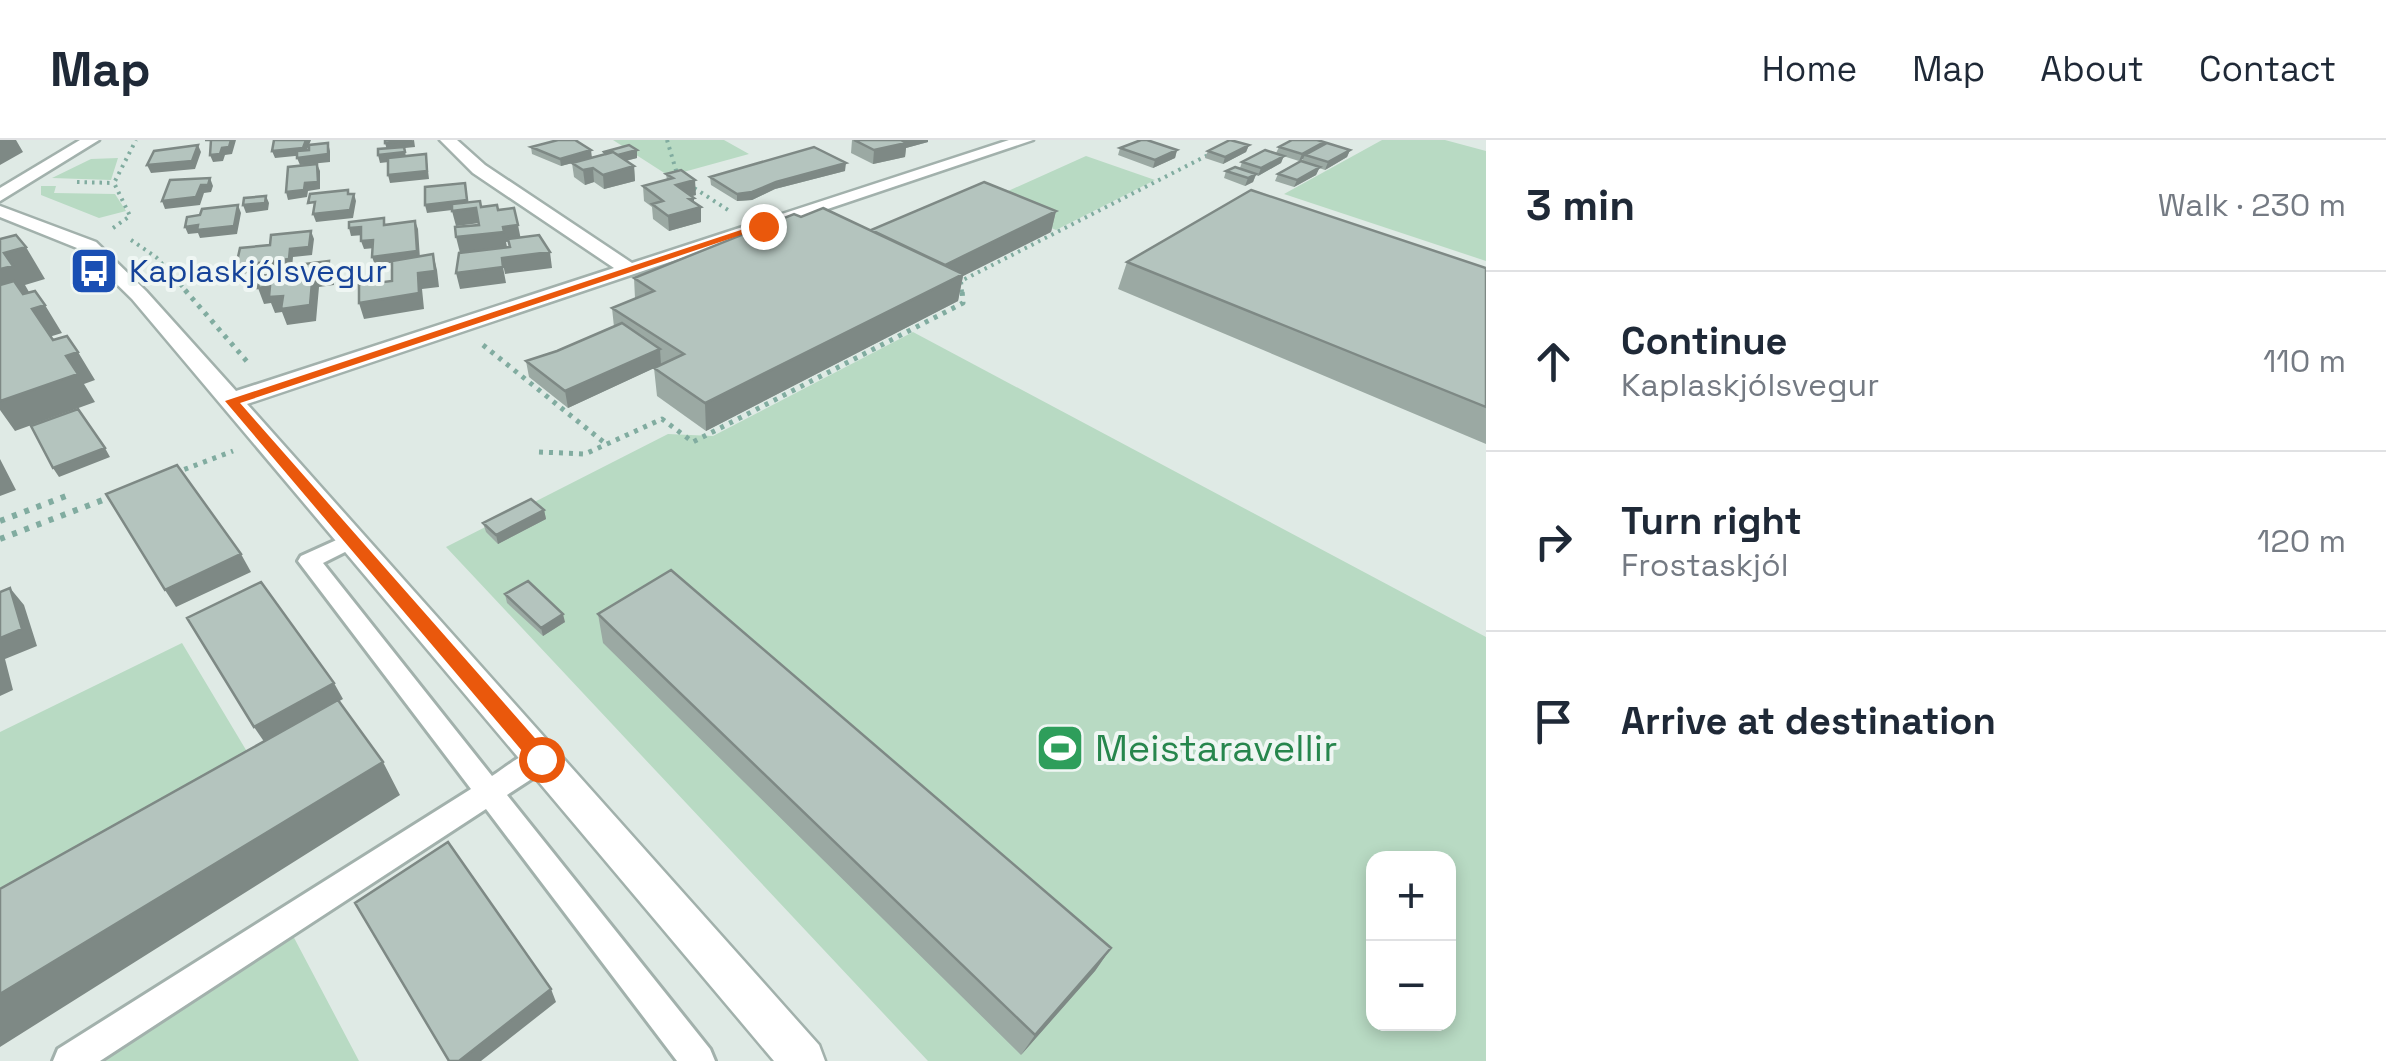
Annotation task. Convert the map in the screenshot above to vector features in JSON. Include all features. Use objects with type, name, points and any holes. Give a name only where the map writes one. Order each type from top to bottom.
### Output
[{"type":"street","points":[[0,196],[91,140]]},
{"type":"street","points":[[448,140],[479,169],[630,270]]},
{"type":"street","points":[[231,401],[1025,140]]},
{"type":"street","points":[[0,211],[88,246],[139,294],[804,1061]]},
{"type":"street","points":[[0,228],[43,227]]},
{"type":"lane","points":[[352,540],[308,560],[698,1061]]},
{"type":"lane","points":[[70,1061],[541,759]]},
{"type":"path","points":[[136,140],[114,183],[130,216],[111,227],[156,257],[251,366],[270,367],[281,385]]},
{"type":"path","points":[[667,140],[677,176]]},
{"type":"path","points":[[539,452],[585,454],[662,420],[693,442],[962,303],[961,281],[1221,148]]},
{"type":"path","points":[[458,326],[607,444]]},
{"type":"path","points":[[164,478],[241,448]]},
{"type":"path","points":[[0,539],[128,491]]},
{"type":"path","points":[[0,521],[66,496]]},
{"type":"green space","points":[[613,140],[724,140],[749,154],[669,176]]},
{"type":"green space","points":[[1382,140],[1445,140],[1486,151],[1486,261],[1284,194]]},
{"type":"green space","points":[[1086,156],[1155,180],[1056,230],[986,201]]},
{"type":"green space","points":[[118,158],[111,180],[52,178],[91,159]]},
{"type":"green space","points":[[41,186],[56,186],[54,193],[115,194],[126,211],[99,218],[41,195]]},
{"type":"green space","name":"Meistaravellir","points":[[913,332],[1486,637],[1486,1061],[928,1061],[446,547],[668,434],[713,436]]},
{"type":"green space","points":[[182,643],[249,755],[0,895],[0,732]]},
{"type":"green space","points":[[291,932],[359,1061],[91,1061]]},
{"type":"building","points":[[211,140],[231,140],[220,154],[210,155]]},
{"type":"building","points":[[274,140],[306,140],[303,148],[272,151]]},
{"type":"building","points":[[575,140],[591,150],[560,159],[531,147]]},
{"type":"building","points":[[854,140],[901,140],[906,143],[874,150]]},
{"type":"building","points":[[1141,140],[1177,150],[1155,160],[1120,148]]},
{"type":"building","points":[[1230,140],[1249,145],[1225,157],[1208,151]]},
{"type":"building","points":[[1292,140],[1324,142],[1302,154],[1279,147]]},
{"type":"building","points":[[328,143],[328,154],[297,158],[297,151],[309,150],[309,145]]},
{"type":"building","points":[[1327,143],[1350,150],[1328,162],[1305,155]]},
{"type":"building","points":[[198,145],[192,161],[147,165],[154,151]]},
{"type":"building","points":[[629,145],[637,150],[618,155],[604,152]]},
{"type":"building","points":[[404,147],[405,152],[378,155],[378,149]]},
{"type":"building","points":[[814,147],[846,163],[737,194],[710,177]]},
{"type":"building","points":[[1265,150],[1284,156],[1261,168],[1242,162]]},
{"type":"building","points":[[613,152],[634,166],[603,175],[572,163]]},
{"type":"building","points":[[426,154],[427,171],[388,175],[388,158]]},
{"type":"building","points":[[1301,161],[1320,167],[1297,180],[1278,174]]},
{"type":"building","points":[[317,164],[318,182],[305,183],[304,190],[286,192],[288,167]]},
{"type":"building","points":[[1235,167],[1256,174],[1248,178],[1226,171]]},
{"type":"building","points":[[681,170],[695,180],[676,185],[701,207],[668,216],[652,204],[663,201],[643,186],[673,178],[666,174]]},
{"type":"building","points":[[210,178],[208,185],[201,185],[196,197],[162,201],[170,180]]},
{"type":"building","points":[[984,182],[1056,211],[945,265],[871,230]]},
{"type":"building","points":[[465,183],[467,200],[425,205],[425,187]]},
{"type":"building","points":[[348,190],[348,194],[354,194],[350,210],[313,214],[315,202],[308,203],[310,194]]},
{"type":"building","points":[[1251,190],[1486,268],[1486,407],[1127,262]]},
{"type":"building","points":[[266,196],[265,203],[243,205],[244,198]]},
{"type":"building","points":[[480,201],[481,207],[514,208],[518,225],[503,227],[504,232],[456,237],[455,227],[479,225],[476,208],[452,211],[452,204]]},
{"type":"building","points":[[238,205],[234,226],[197,230],[198,225],[185,227],[187,217],[200,215],[202,209]]},
{"type":"building","points":[[823,208],[963,274],[705,403],[654,368],[684,354],[612,308],[654,291],[634,278],[794,214],[801,217]]},
{"type":"building","points":[[384,218],[384,225],[415,221],[417,251],[372,257],[373,240],[361,241],[361,227],[349,228],[349,222]]},
{"type":"building","points":[[311,231],[309,247],[290,249],[289,259],[236,266],[240,248],[270,245],[271,235]]},
{"type":"building","points":[[16,235],[26,247],[4,253],[13,266],[0,269],[0,239]]},
{"type":"building","points":[[539,235],[550,252],[502,258],[503,267],[456,273],[459,253],[510,247],[508,239]]},
{"type":"building","points":[[433,254],[435,271],[418,273],[419,293],[359,303],[359,285],[392,281],[392,261]]},
{"type":"building","points":[[329,261],[328,269],[313,271],[310,305],[281,309],[283,296],[269,297],[270,286],[258,288],[260,276],[296,272],[296,265]]},
{"type":"building","points":[[14,281],[23,294],[35,291],[45,305],[32,309],[53,340],[67,336],[78,352],[66,356],[78,374],[0,401],[0,285]]},
{"type":"building","points":[[622,323],[660,349],[565,391],[526,361],[557,351]]},
{"type":"building","points":[[78,409],[105,448],[53,468],[31,426]]},
{"type":"building","points":[[177,465],[241,554],[165,590],[106,494]]},
{"type":"building","points":[[531,499],[544,510],[496,535],[483,523]]},
{"type":"building","points":[[671,570],[1111,948],[1035,1035],[598,614]]},
{"type":"building","points":[[528,581],[563,614],[541,628],[505,594]]},
{"type":"building","points":[[261,582],[334,683],[254,727],[187,618]]},
{"type":"building","points":[[10,588],[22,629],[0,638],[0,592]]},
{"type":"building","points":[[338,700],[383,762],[0,994],[0,889]]},
{"type":"building","points":[[448,842],[551,989],[459,1061],[449,1061],[355,903]]},
{"type":"place","name":"Kaplaskjólsvegur","points":[[94,271]]},
{"type":"place","name":"Meistaravellir","points":[[1060,748]]},
{"type":"route","points":[[541,759],[231,401],[763,226]]}]
